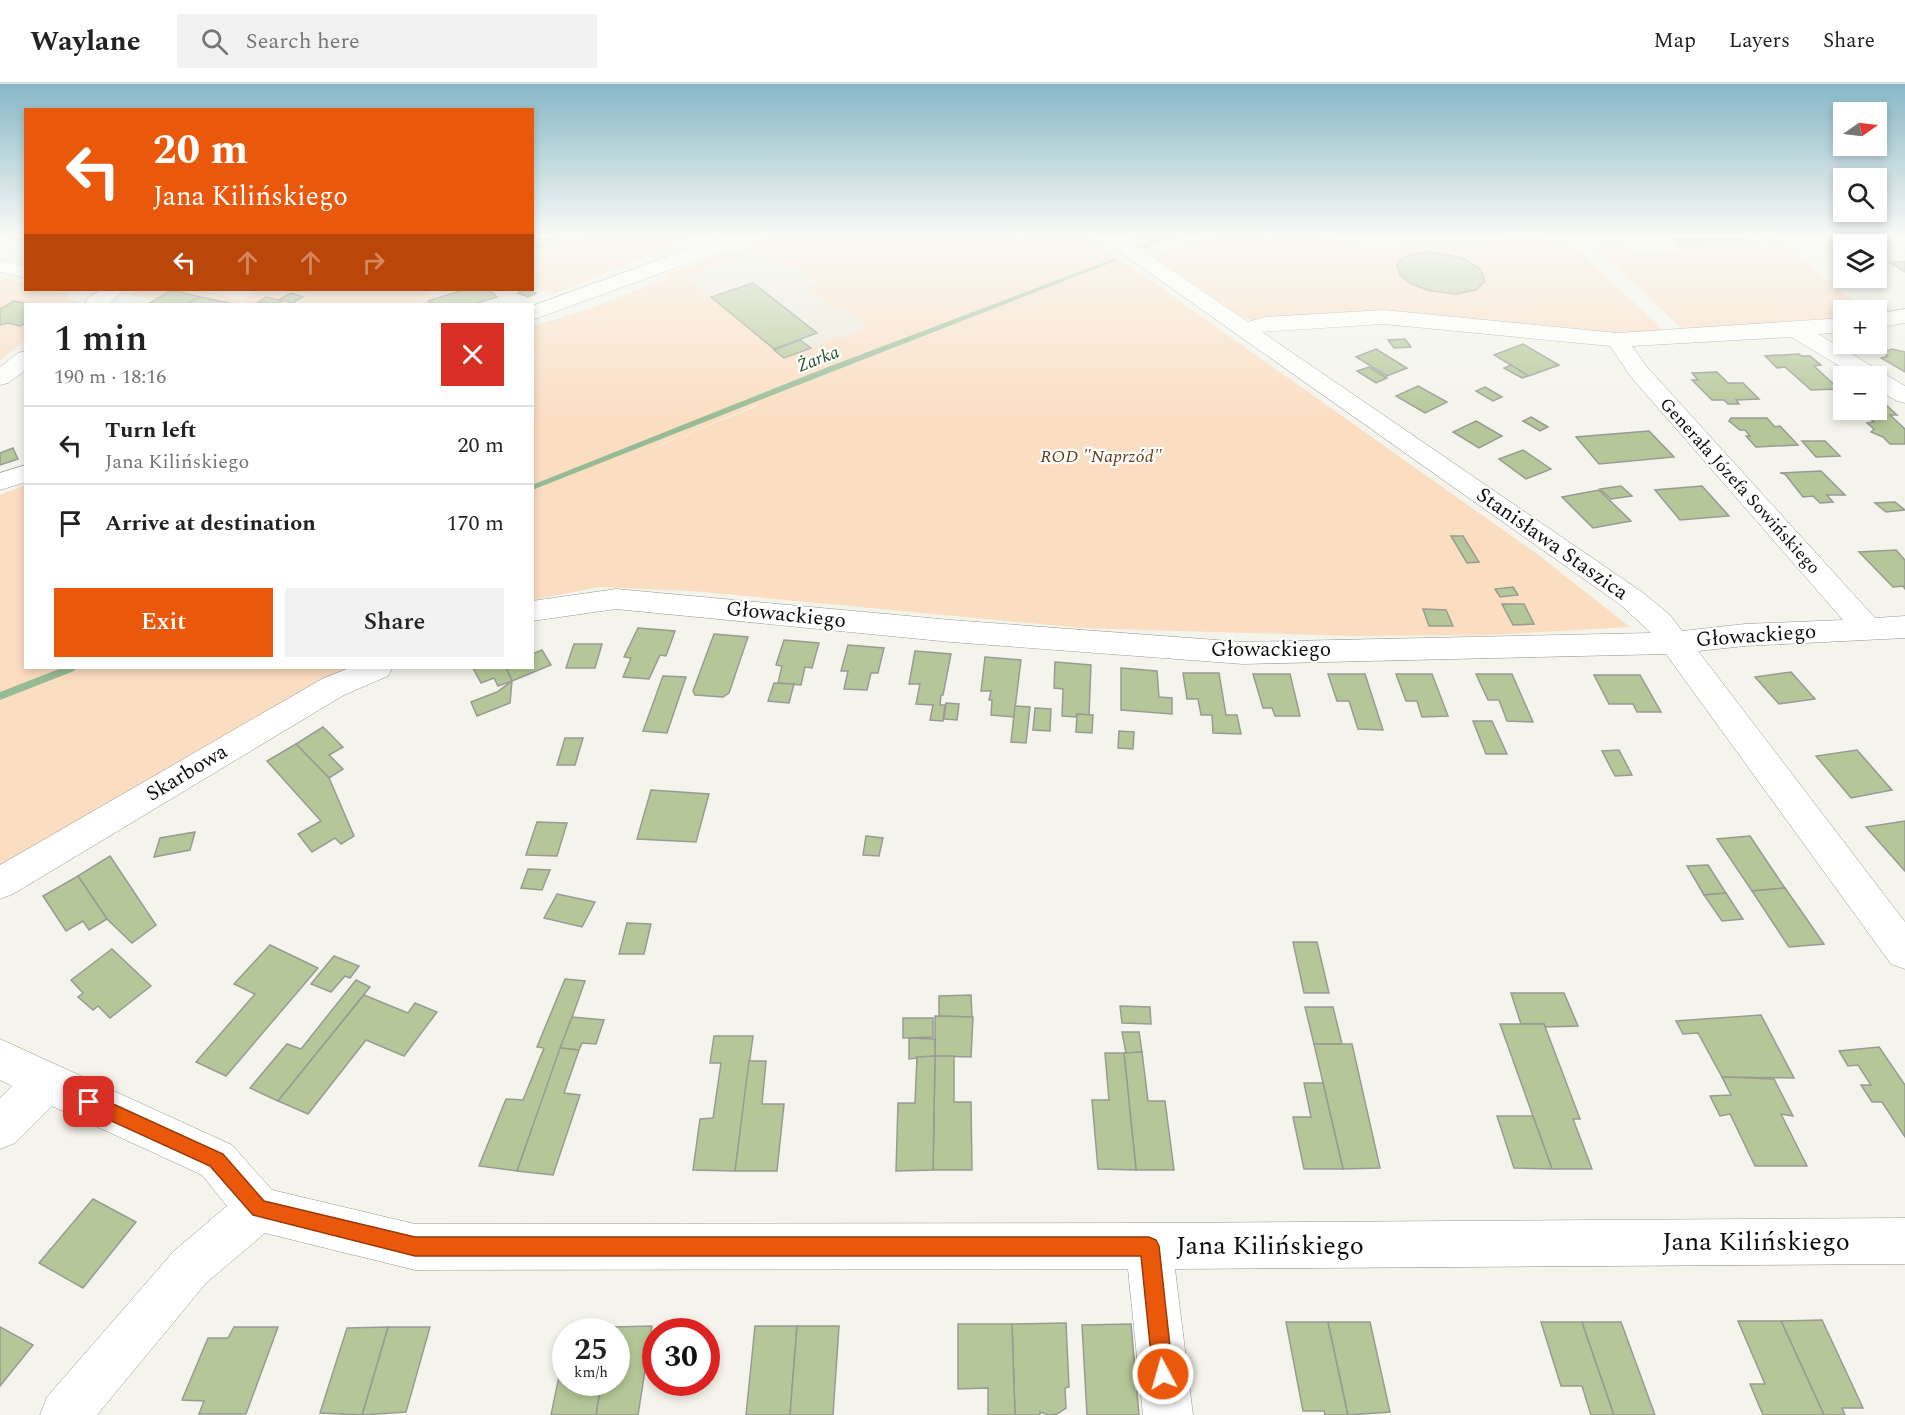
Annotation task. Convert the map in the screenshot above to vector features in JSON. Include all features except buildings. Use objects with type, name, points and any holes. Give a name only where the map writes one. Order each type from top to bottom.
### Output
[{"type":"street","points":[[534,313],[581,296]]},
{"type":"street","name":"Stanisława Staszica","points":[[1196,296],[1632,599],[1659,622],[1905,952]]},
{"type":"street","points":[[1887,319],[1905,316]]},
{"type":"street","points":[[1246,330],[1265,324],[1383,317],[1617,340],[1833,326]]},
{"type":"street","points":[[1795,330],[1855,366]]},
{"type":"street","name":"Generała Józefa Sowińskiego","points":[[1617,340],[1639,372],[1868,629]]},
{"type":"street","points":[[0,378],[24,360]]},
{"type":"street","points":[[1887,385],[1905,396]]},
{"type":"street","points":[[0,482],[24,474]]},
{"type":"street","name":"Głowackiego","points":[[534,611],[616,599],[951,631],[1243,653],[1676,642],[1905,627]]},
{"type":"street","name":"Skarbowa","points":[[0,883],[333,687],[375,669]]},
{"type":"street","points":[[0,1059],[217,1160],[259,1209],[190,1267],[65,1415]]},
{"type":"street","points":[[0,1128],[46,1082]]},
{"type":"street","name":"Jana Kilińskiego","points":[[259,1209],[415,1246],[1149,1246],[1905,1240]]},
{"type":"street","points":[[1149,1246],[1168,1415]]},
{"type":"shaded area","points":[[691,296],[840,296],[892,335],[786,377]]},
{"type":"green space","points":[[0,296],[68,296],[79,302],[24,303],[24,342],[0,360]]},
{"type":"green space","points":[[136,296],[162,296],[155,300]]},
{"type":"green space","points":[[200,296],[225,296],[241,300],[248,296],[433,296],[436,298],[429,301],[431,303],[230,303]]},
{"type":"green space","name":"ROD \"Naprzód\"","points":[[622,296],[708,296],[784,358],[839,337],[862,331],[860,329],[866,326],[843,308],[836,311],[816,296],[1173,296],[1537,554],[1630,627],[1491,635],[1350,636],[1081,628],[692,591],[599,587],[534,600],[534,326]],"holes":[[[757,405],[757,406],[588,474]]]},
{"type":"green space","points":[[1211,296],[1627,296],[1658,325],[1660,330],[1656,333],[1626,335],[1331,315],[1251,320],[1239,315]]},
{"type":"green space","points":[[1647,296],[1847,296],[1852,300],[1833,300],[1833,322],[1688,330],[1680,327]]},
{"type":"green space","points":[[24,485],[24,669],[359,669],[325,684],[0,870],[0,495]]},
{"type":"waterway","name":"Żarka","points":[[534,487],[1021,296]]},
{"type":"waterway","name":"Żarka","points":[[0,696],[68,669]]},
{"type":"route","points":[[89,1102],[217,1160],[259,1209],[415,1246],[1149,1246],[1163,1374]]}]
